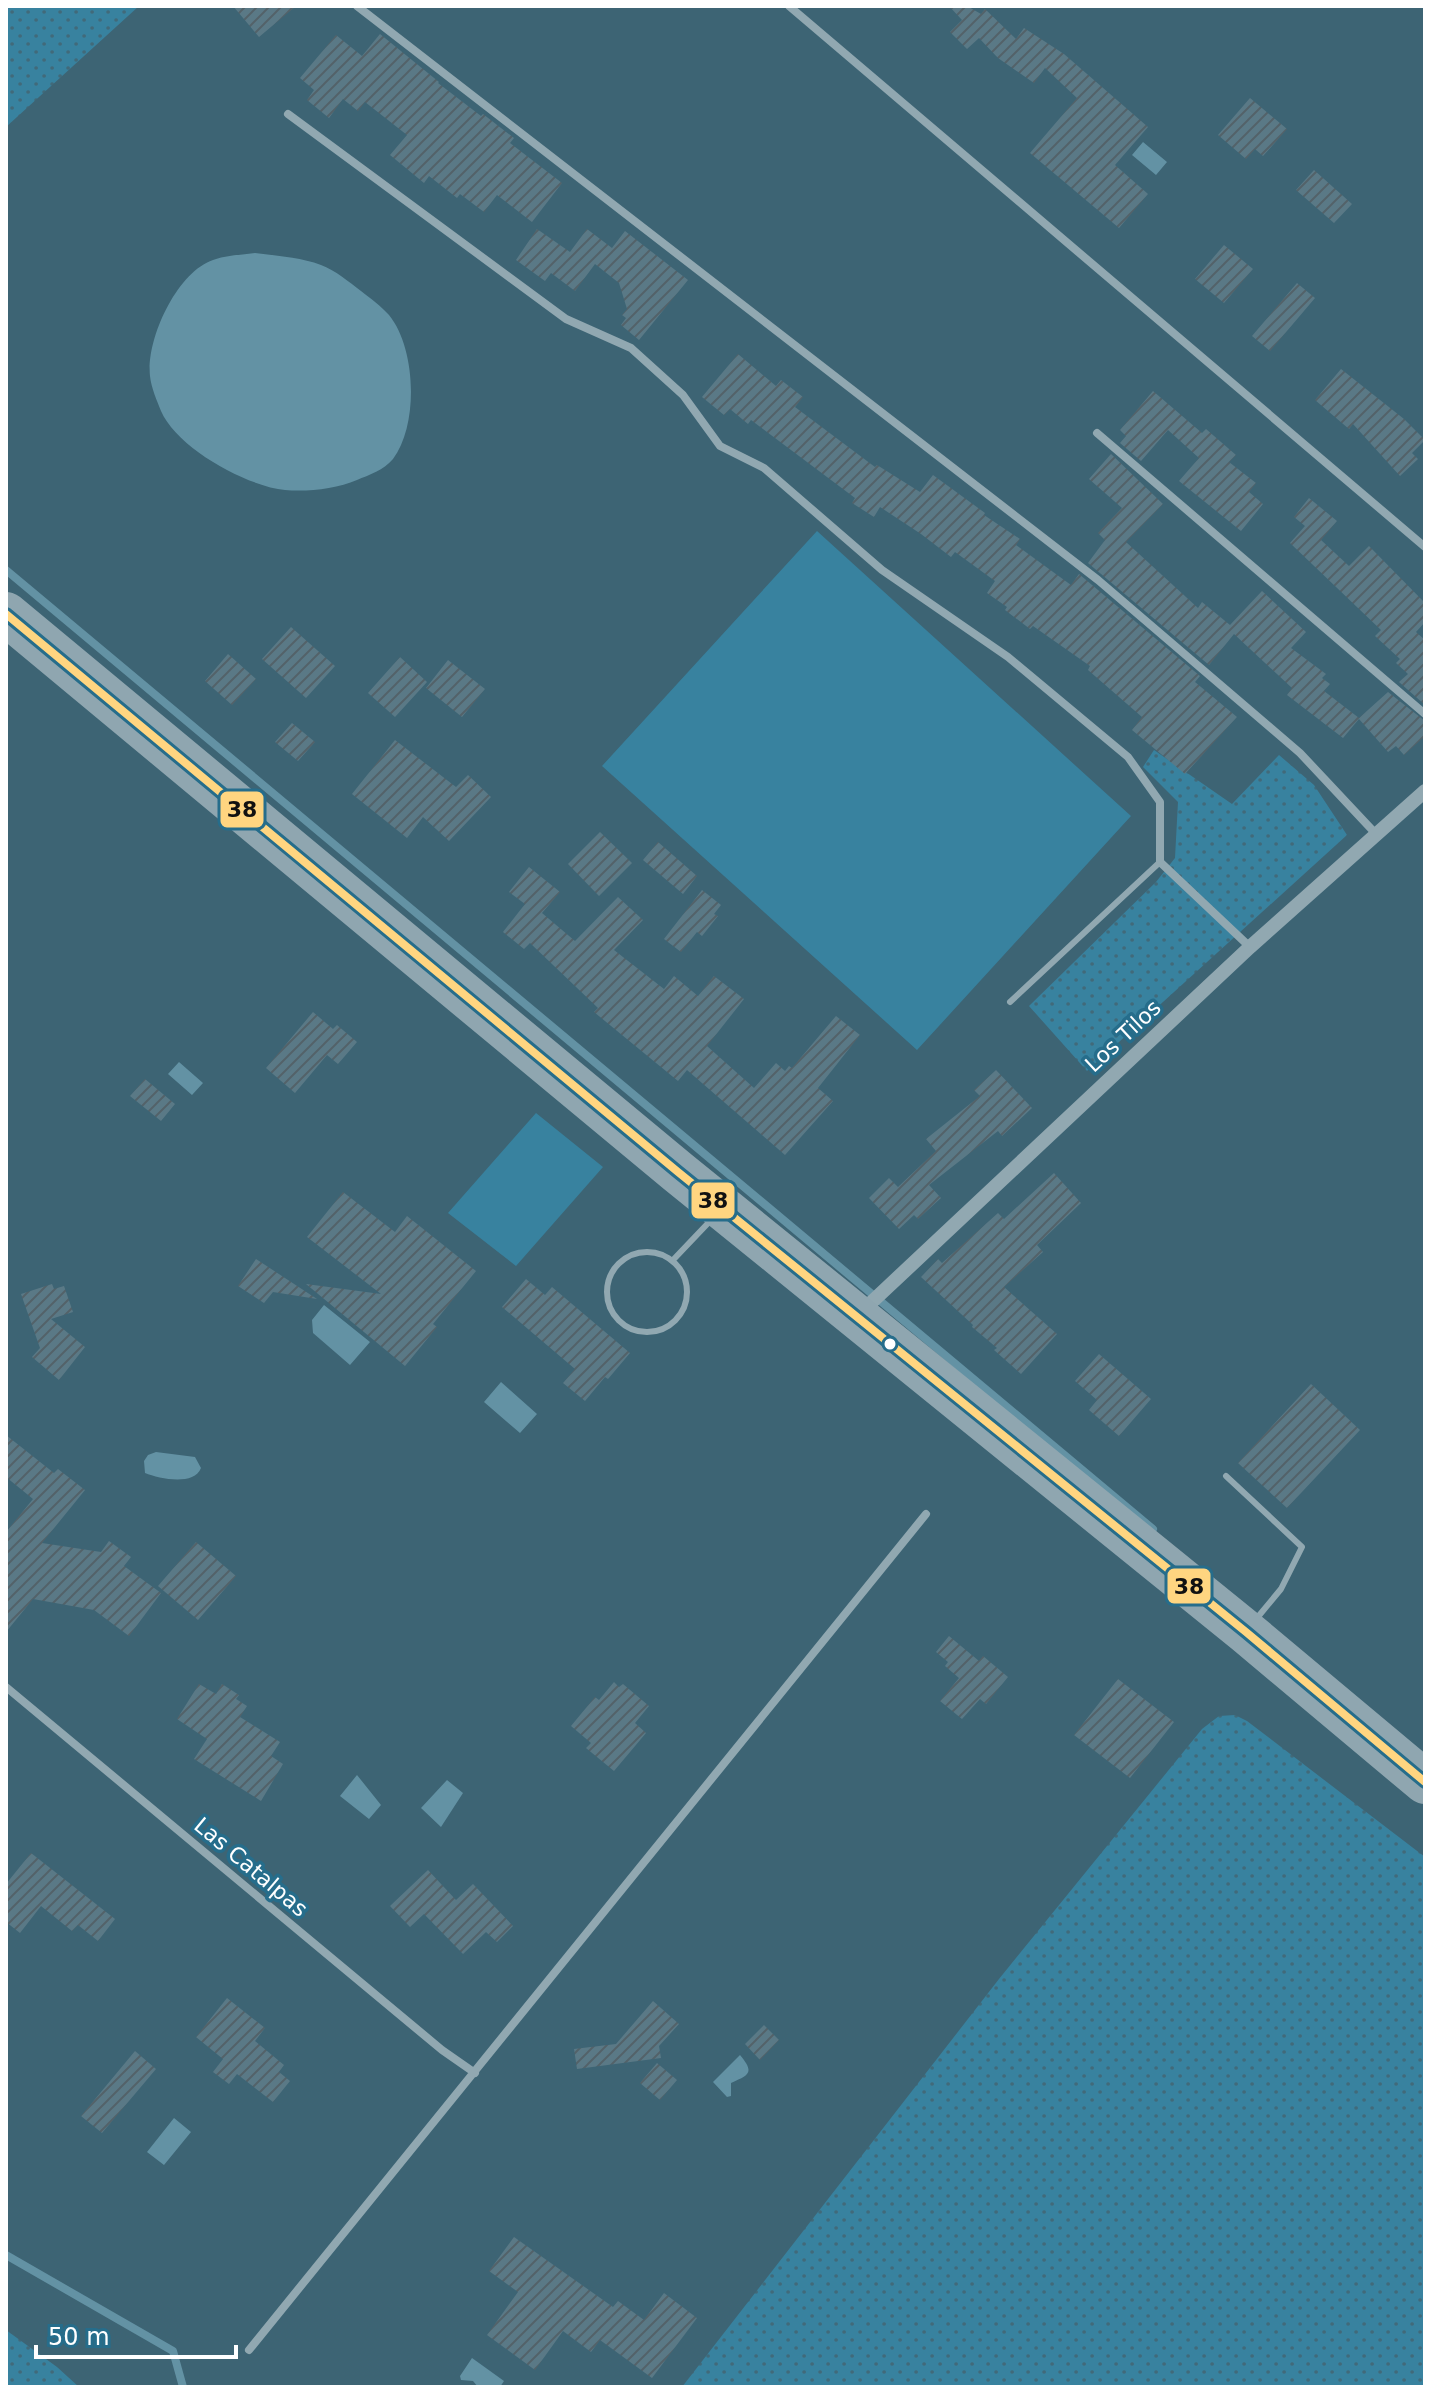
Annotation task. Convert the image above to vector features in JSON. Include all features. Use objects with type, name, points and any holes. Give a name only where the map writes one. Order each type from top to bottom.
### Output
[{"type":"main road","points":[[6,614],[722,1208],[862,1310],[1252,1624],[1425,1782]]},
{"type":"street","points":[[357,6],[1098,580],[1300,753],[1376,834]]},
{"type":"street","points":[[789,6],[1425,547]]},
{"type":"street","points":[[288,114],[566,319],[631,348],[683,395],[720,446],[764,468],[882,570],[1008,657],[1128,757],[1160,802],[1160,862],[1250,947]]},
{"type":"street","points":[[1097,433],[1425,714]]},
{"type":"street","name":"Los Tilos","points":[[862,1310],[1250,947],[1425,791]]},
{"type":"street","points":[[249,2350],[926,1514]]},
{"type":"street","name":"Las Catalpas","points":[[6,1687],[442,2050],[475,2073]]},
{"type":"lane","points":[[1010,1002],[1160,862]]},
{"type":"lane","points":[[673,1260],[722,1208]]},
{"type":"lane","points":[[644,1251],[660,1253],[673,1260],[685,1277],[688,1292],[684,1308],[676,1320],[655,1331],[640,1332],[625,1326],[615,1317],[607,1301],[609,1277],[616,1265],[630,1254],[644,1251]]},
{"type":"lane","points":[[1226,1476],[1302,1547],[1281,1589],[1252,1624]]},
{"type":"shaded area","points":[[6,6],[139,6],[6,127]]},
{"type":"shaded area","points":[[1143,142],[1167,162],[1156,175],[1132,155]]},
{"type":"shaded area","points":[[255,253],[305,260],[331,270],[379,305],[398,329],[409,366],[410,407],[401,444],[393,459],[381,469],[331,488],[294,491],[269,487],[214,463],[169,425],[154,394],[150,361],[166,309],[187,278],[200,267],[213,260]]},
{"type":"shaded area","points":[[817,531],[1131,816],[917,1050],[602,766]]},
{"type":"shaded area","points":[[1154,750],[1232,804],[1279,755],[1314,785],[1347,835],[1087,1071],[1029,1006],[1156,882],[1175,858],[1178,802],[1143,767]]},
{"type":"shaded area","points":[[179,1062],[203,1083],[192,1095],[168,1074]]},
{"type":"shaded area","points":[[536,1113],[603,1167],[516,1266],[448,1213]]},
{"type":"shaded area","points":[[324,1305],[370,1342],[350,1365],[313,1333],[312,1320]]},
{"type":"shaded area","points":[[501,1382],[537,1414],[520,1433],[484,1402]]},
{"type":"shaded area","points":[[156,1452],[195,1457],[201,1468],[197,1474],[184,1479],[167,1479],[145,1473],[144,1461]]},
{"type":"shaded area","points":[[1235,1715],[1425,1857],[1425,2387],[682,2387],[999,1979],[1202,1729],[1219,1716]]},
{"type":"shaded area","points":[[357,1775],[381,1805],[369,1819],[340,1796]]},
{"type":"shaded area","points":[[447,1780],[463,1793],[441,1827],[421,1808]]},
{"type":"shaded area","points":[[740,2055],[748,2073],[731,2083],[731,2096],[727,2097],[713,2082]]},
{"type":"shaded area","points":[[174,2118],[191,2132],[164,2165],[147,2152]]},
{"type":"shaded area","points":[[6,2330],[57,2367],[79,2387],[6,2387]]},
{"type":"shaded area","points":[[472,2358],[504,2381],[500,2387],[478,2387],[473,2381],[461,2380],[460,2376]]},
{"type":"building","points":[[233,6],[296,6],[259,37]]},
{"type":"building","points":[[949,6],[967,6],[981,14],[985,9],[1016,39],[1024,28],[1064,54],[1148,127],[1115,165],[1148,194],[1119,228],[1030,153],[1077,98],[1045,68],[1034,83],[998,58],[979,38],[967,49],[950,32],[962,20]]},
{"type":"building","points":[[380,34],[438,83],[514,138],[510,143],[562,183],[532,222],[497,195],[484,212],[460,194],[457,198],[429,176],[424,183],[390,155],[407,135],[365,102],[358,111],[343,99],[329,118],[307,100],[314,90],[300,78],[336,35],[362,56]]},
{"type":"building","points":[[1250,98],[1287,129],[1263,156],[1255,149],[1246,159],[1218,135]]},
{"type":"building","points":[[1314,170],[1352,204],[1334,223],[1296,190]]},
{"type":"building","points":[[537,229],[570,252],[587,229],[612,248],[625,231],[688,280],[639,340],[621,325],[626,318],[622,315],[627,309],[619,283],[595,264],[575,291],[551,273],[545,281],[516,260]]},
{"type":"building","points":[[1224,245],[1253,269],[1224,303],[1195,279]]},
{"type":"building","points":[[1297,283],[1315,298],[1270,351],[1252,336]]},
{"type":"building","points":[[738,354],[776,386],[781,380],[803,397],[795,407],[875,467],[877,465],[920,492],[933,475],[1020,539],[1016,545],[1071,585],[1079,574],[1200,676],[1195,682],[1237,717],[1185,774],[1132,730],[1142,717],[1088,670],[1090,666],[1033,626],[1030,629],[987,593],[995,581],[955,552],[951,557],[880,507],[874,517],[852,503],[855,498],[751,420],[748,424],[730,409],[724,415],[702,397]]},
{"type":"building","points":[[1341,369],[1404,419],[1425,440],[1412,453],[1418,459],[1400,476],[1353,424],[1349,429],[1315,400]]},
{"type":"building","points":[[1153,391],[1202,433],[1206,429],[1236,455],[1229,462],[1256,483],[1249,492],[1263,504],[1241,531],[1179,481],[1199,458],[1168,430],[1141,461],[1120,443],[1126,436],[1120,430]]},
{"type":"building","points":[[1111,454],[1163,504],[1126,542],[1198,608],[1202,602],[1230,625],[1262,591],[1306,632],[1291,648],[1326,674],[1322,678],[1330,684],[1324,691],[1359,718],[1388,692],[1425,721],[1425,736],[1404,755],[1396,746],[1388,752],[1359,719],[1343,738],[1287,695],[1292,688],[1234,634],[1209,665],[1088,563],[1105,540],[1098,533],[1122,508],[1089,479]]},
{"type":"building","points":[[1309,498],[1337,521],[1321,540],[1349,566],[1369,546],[1425,603],[1425,622],[1416,632],[1425,640],[1425,705],[1399,682],[1408,674],[1396,663],[1400,659],[1375,636],[1381,630],[1290,543],[1305,526],[1294,517]]},
{"type":"building","points":[[291,627],[335,666],[306,698],[262,659]]},
{"type":"building","points":[[228,654],[256,679],[232,705],[205,681]]},
{"type":"building","points":[[400,657],[427,682],[395,717],[368,693]]},
{"type":"building","points":[[448,660],[485,689],[462,717],[426,688]]},
{"type":"building","points":[[292,723],[315,742],[298,761],[275,742]]},
{"type":"building","points":[[395,740],[456,787],[468,775],[491,797],[449,841],[423,817],[407,838],[352,794]]},
{"type":"building","points":[[600,832],[632,863],[599,896],[568,864]]},
{"type":"building","points":[[658,842],[697,876],[683,894],[643,860]]},
{"type":"building","points":[[529,867],[560,892],[542,913],[575,941],[618,897],[643,920],[614,950],[664,989],[674,976],[698,996],[714,976],[744,999],[707,1046],[754,1088],[776,1063],[785,1071],[789,1066],[792,1068],[836,1016],[860,1035],[818,1088],[833,1101],[785,1155],[687,1070],[678,1081],[594,1012],[598,1008],[530,943],[524,949],[503,932],[525,904],[509,892]]},
{"type":"building","points":[[702,890],[721,905],[714,914],[718,916],[702,936],[697,932],[681,952],[664,939]]},
{"type":"building","points":[[313,1012],[333,1029],[337,1025],[357,1042],[338,1064],[327,1055],[295,1093],[266,1068]]},
{"type":"building","points":[[996,1070],[1032,1108],[1002,1136],[998,1131],[929,1185],[941,1198],[918,1219],[914,1215],[899,1229],[869,1198],[889,1178],[898,1187],[936,1151],[926,1139],[980,1096],[974,1090]]},
{"type":"building","points":[[145,1079],[175,1104],[161,1121],[130,1096]]},
{"type":"building","points":[[1054,1173],[1081,1203],[1037,1245],[1043,1252],[1004,1287],[1057,1334],[1021,1374],[921,1277],[938,1259],[942,1263],[998,1213],[1004,1219]]},
{"type":"building","points":[[343,1192],[395,1232],[407,1216],[476,1271],[433,1324],[437,1327],[405,1366],[306,1284],[381,1294],[307,1237]]},
{"type":"building","points":[[256,1259],[317,1299],[273,1292],[264,1303],[238,1286]]},
{"type":"building","points":[[526,1279],[545,1295],[552,1287],[630,1353],[585,1401],[563,1383],[575,1369],[502,1307]]},
{"type":"building","points":[[52,1284],[54,1289],[64,1286],[73,1312],[51,1319],[85,1347],[59,1380],[32,1357],[40,1348],[21,1294]]},
{"type":"building","points":[[1099,1354],[1151,1399],[1119,1436],[1089,1410],[1097,1400],[1075,1381]]},
{"type":"building","points":[[1311,1384],[1360,1430],[1287,1508],[1238,1463]]},
{"type":"building","points":[[6,1435],[54,1473],[58,1469],[85,1490],[42,1543],[101,1552],[109,1541],[131,1557],[124,1566],[161,1593],[129,1636],[94,1610],[33,1599],[6,1632],[6,1532],[33,1499],[6,1477]]},
{"type":"building","points":[[196,1542],[236,1576],[198,1620],[158,1586]]},
{"type":"building","points":[[949,1636],[979,1661],[983,1656],[1008,1677],[986,1704],[980,1699],[962,1719],[940,1701],[959,1678],[945,1666],[948,1662],[936,1652]]},
{"type":"building","points":[[1118,1679],[1174,1722],[1130,1778],[1074,1735]]},
{"type":"building","points":[[614,1682],[619,1687],[623,1684],[649,1706],[635,1723],[646,1733],[614,1771],[586,1748],[591,1743],[571,1726],[595,1697],[599,1700]]},
{"type":"building","points":[[199,1684],[216,1694],[222,1684],[239,1695],[236,1699],[247,1706],[240,1717],[280,1742],[271,1756],[283,1764],[261,1801],[194,1759],[207,1739],[177,1719]]},
{"type":"building","points":[[31,1853],[115,1919],[98,1941],[78,1925],[72,1931],[41,1906],[20,1933],[6,1922],[6,1884]]},
{"type":"building","points":[[428,1870],[456,1900],[473,1884],[513,1926],[497,1942],[486,1932],[463,1954],[424,1914],[410,1927],[390,1906]]},
{"type":"building","points":[[227,1998],[265,2028],[255,2041],[284,2065],[279,2072],[290,2081],[273,2102],[237,2074],[229,2084],[213,2072],[223,2059],[196,2037]]},
{"type":"building","points":[[653,2001],[679,2024],[659,2046],[661,2058],[577,2069],[574,2049],[616,2044]]},
{"type":"building","points":[[764,2025],[779,2040],[760,2060],[745,2044]]},
{"type":"building","points":[[135,2051],[156,2069],[102,2133],[81,2116]]},
{"type":"building","points":[[657,2063],[677,2080],[660,2100],[640,2083]]},
{"type":"building","points":[[514,2237],[613,2307],[618,2301],[644,2320],[664,2293],[697,2318],[652,2378],[600,2340],[591,2352],[563,2331],[535,2370],[487,2335],[518,2292],[489,2271]]},
{"type":"waterway","points":[[6,570],[1153,1529]]},
{"type":"waterway","points":[[6,2255],[173,2351],[183,2387]]},
{"type":"transit line","name":"38","points":[[6,614],[678,1172],[1246,1632],[1425,1782]]}]
